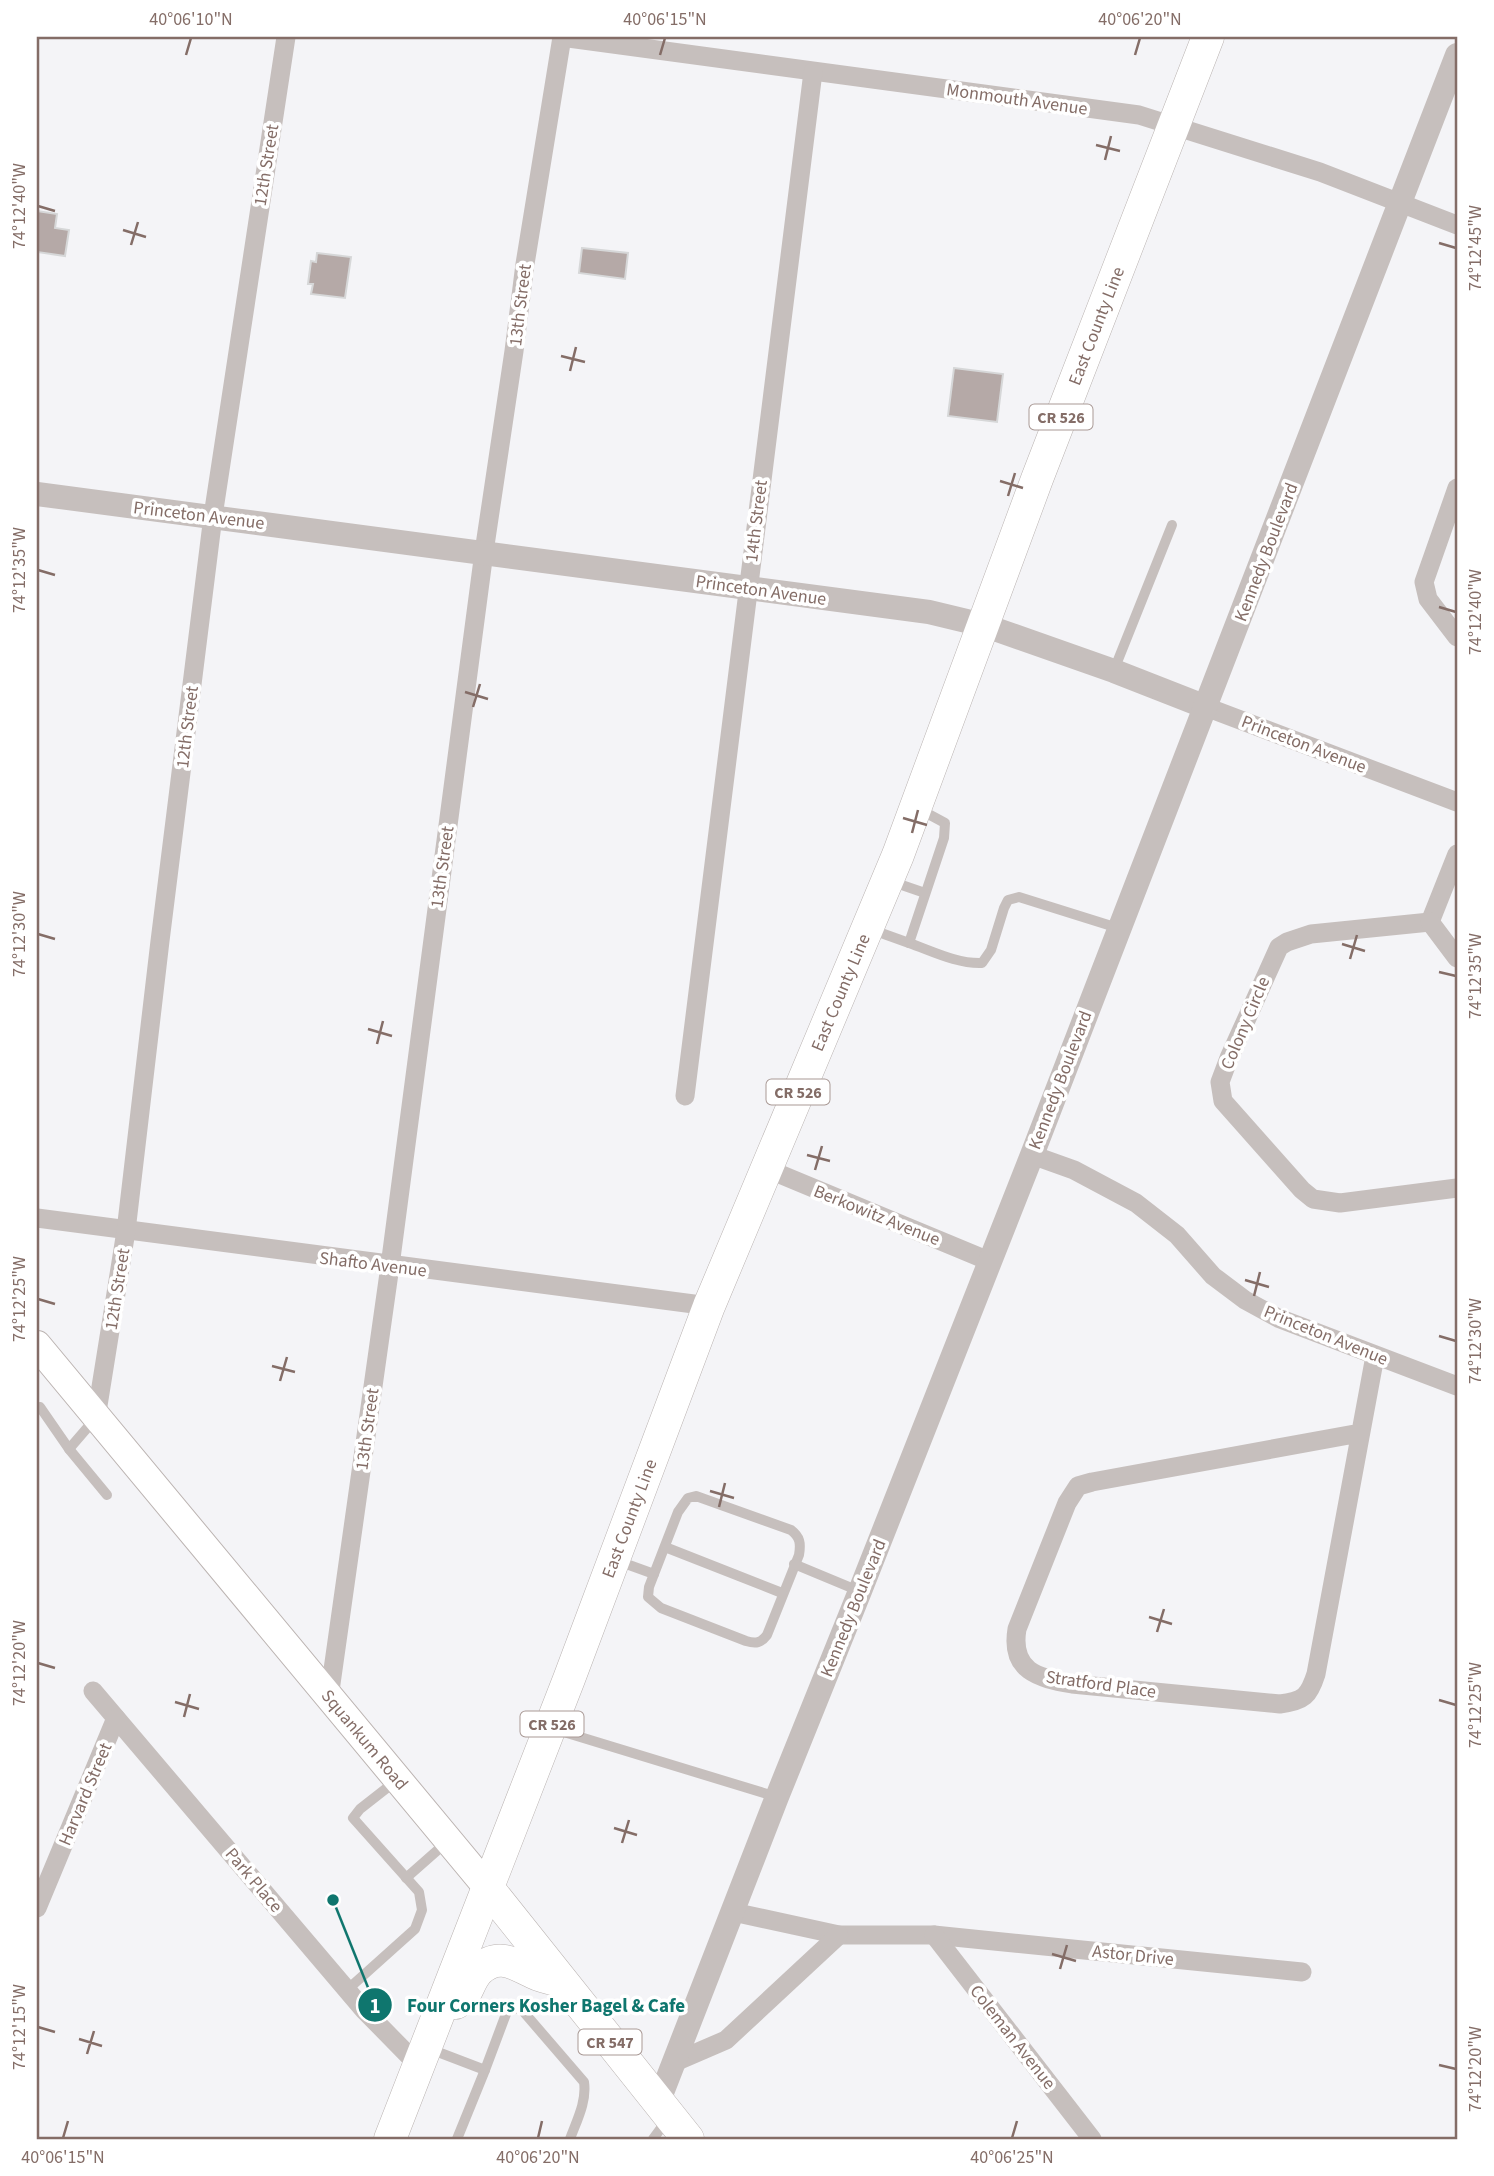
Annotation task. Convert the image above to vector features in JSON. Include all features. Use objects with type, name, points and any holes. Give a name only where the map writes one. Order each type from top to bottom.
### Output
[{"type":"main road","name":"East County Line","points":[[390,2139],[551,1727],[709,1306],[887,880],[1208,37]]},
{"type":"main road","name":"Squankum Road","points":[[37,1345],[488,1888],[562,1982],[667,2124]]},
{"type":"main road","points":[[441,2012],[464,1997],[473,1977],[480,1969],[501,1959],[514,1962],[537,1975],[562,1982]]},
{"type":"street","name":"12th Street","points":[[96,1418],[127,1231],[163,913],[214,516],[286,37]]},
{"type":"street","name":"Monmouth Avenue","points":[[562,37],[586,38],[813,72],[1139,115],[1320,172],[1457,225]]},
{"type":"street","name":"13th Street","points":[[330,1698],[484,552],[525,264],[562,37]]},
{"type":"street","name":"Kennedy Boulevard","points":[[667,2124],[675,2062],[777,1797],[1032,1155],[1457,55]]},
{"type":"street","name":"14th Street","points":[[685,1096],[813,72]]},
{"type":"street","points":[[1457,488],[1424,582],[1428,599],[1457,637]]},
{"type":"street","name":"Princeton Avenue","points":[[37,494],[929,612],[983,625],[1114,671],[1457,802]]},
{"type":"street","points":[[1457,855],[1430,922],[1457,958]]},
{"type":"street","name":"Colony Circle","points":[[1430,922],[1311,934],[1279,947],[1220,1082],[1223,1101],[1313,1199],[1340,1203],[1457,1188]]},
{"type":"street","name":"Princeton Avenue","points":[[1032,1155],[1074,1170],[1136,1203],[1177,1235],[1213,1276],[1245,1300],[1278,1318],[1457,1386]]},
{"type":"street","name":"Berkowitz Avenue","points":[[765,1168],[989,1261]]},
{"type":"street","name":"Shafto Avenue","points":[[37,1219],[709,1306]]},
{"type":"street","name":"Stratford Place","points":[[1360,1433],[1078,1486],[1067,1503],[1017,1629],[1015,1641],[1018,1655],[1025,1666],[1041,1678],[1072,1684],[1280,1704],[1293,1703],[1304,1698],[1310,1691],[1316,1674],[1375,1356]]},
{"type":"street","name":"Park Place","points":[[93,1691],[364,2010],[423,2057]]},
{"type":"street","name":"Harvard Street","points":[[37,1908],[116,1718]]},
{"type":"street","name":"Astor Drive","points":[[733,1912],[839,1936],[934,1935],[1302,1972]]},
{"type":"street","name":"Coleman Avenue","points":[[934,1935],[1092,2139]]},
{"type":"street","points":[[675,2062],[726,2040],[839,1936]]},
{"type":"lane","points":[[1114,671],[1172,525]]},
{"type":"lane","points":[[909,943],[944,838],[945,823],[915,808]]},
{"type":"lane","points":[[887,880],[925,893]]},
{"type":"lane","points":[[867,928],[973,964],[982,963],[992,950],[1004,908],[1009,900],[1019,897],[1119,928]]},
{"type":"lane","points":[[40,1407],[107,1496]]},
{"type":"lane","points":[[69,1448],[96,1418]]},
{"type":"lane","points":[[696,1496],[790,1530],[797,1535],[801,1544],[794,1564],[767,1635],[755,1644],[661,1608],[648,1597],[654,1574],[682,1504],[688,1498],[696,1496]]},
{"type":"lane","points":[[664,1547],[782,1594]]},
{"type":"lane","points":[[614,1560],[654,1574]]},
{"type":"lane","points":[[794,1564],[860,1591]]},
{"type":"lane","points":[[551,1727],[777,1797]]},
{"type":"lane","points":[[347,1990],[415,1929],[422,1910],[419,1892],[353,1818],[360,1809],[397,1780]]},
{"type":"lane","points":[[406,1878],[449,1841]]},
{"type":"lane","points":[[457,2139],[509,2006],[522,2010],[584,2082],[584,2099],[570,2139]]},
{"type":"lane","points":[[423,2057],[485,2070]]},
{"type":"building","points":[[37,211],[57,214],[55,228],[69,230],[65,256],[37,252]]},
{"type":"building","points":[[582,248],[628,253],[625,279],[579,273]]},
{"type":"building","points":[[317,253],[351,257],[345,298],[311,294],[313,284],[308,284],[311,261],[316,262]]},
{"type":"building","points":[[954,368],[1003,374],[997,422],[948,416]]},
{"type":"place","name":"Four Corners Kosher Bagel & Cafe","points":[[333,1900]]}]
